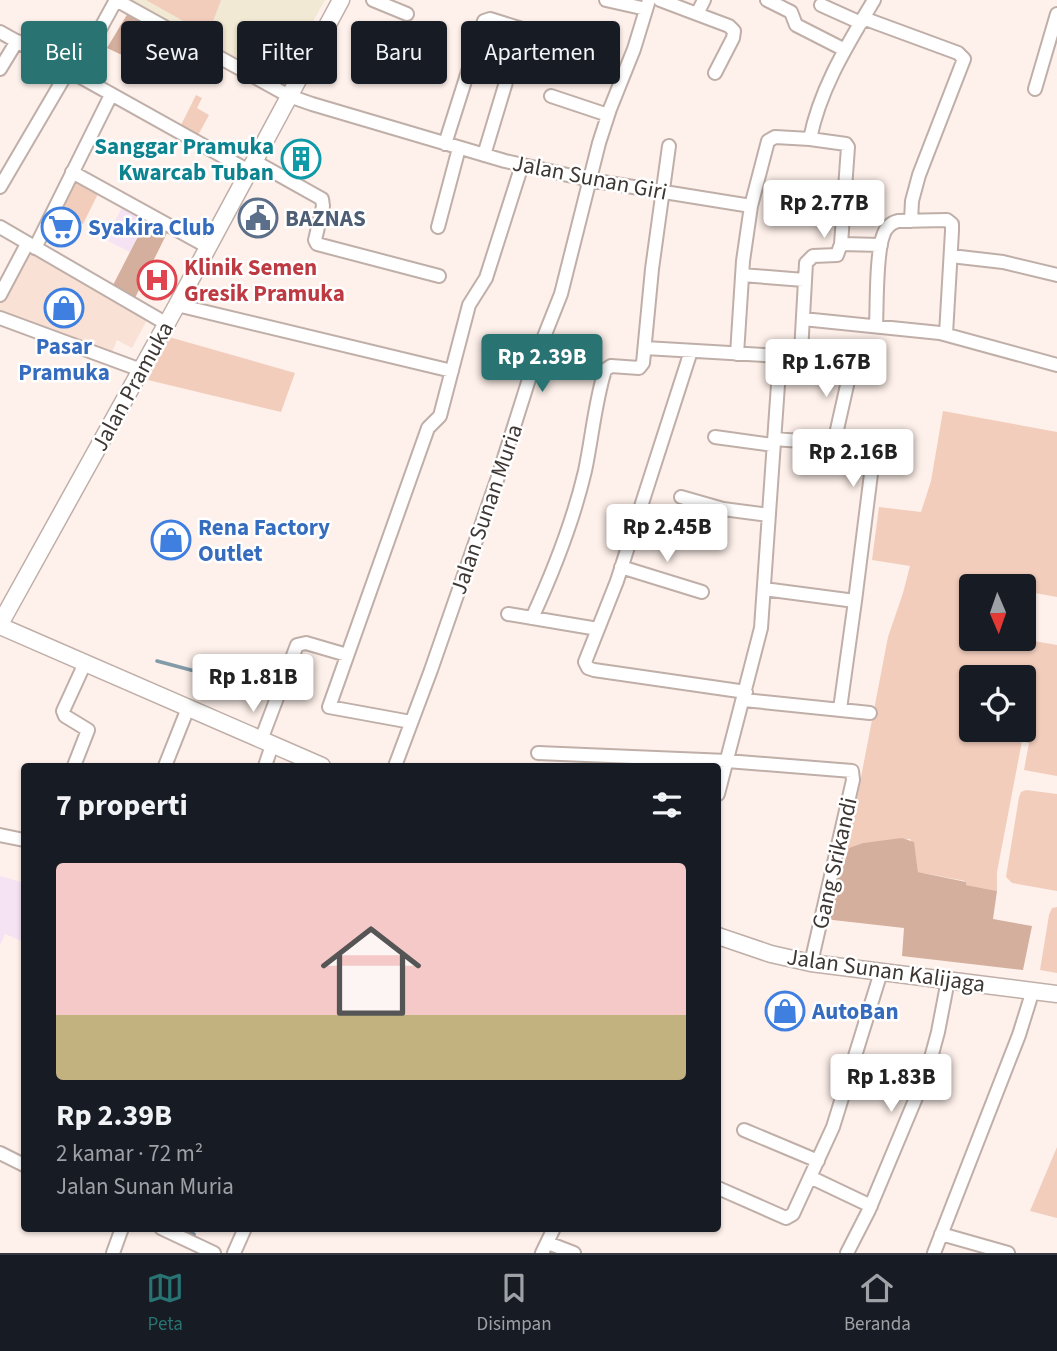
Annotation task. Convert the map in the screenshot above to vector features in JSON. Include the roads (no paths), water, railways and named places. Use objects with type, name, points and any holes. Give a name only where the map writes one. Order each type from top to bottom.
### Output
[{"type":"main road","name":"Jalan Pramuka","points":[[0,625],[167,324],[341,0]]},
{"type":"main road","points":[[0,625],[314,763]]},
{"type":"main road","name":"Jalan Sunan Kalijaga","points":[[721,937],[771,954],[811,963],[1057,994]]},
{"type":"street","points":[[103,21],[116,0]]},
{"type":"street","name":"Jalan Sunan Giri","points":[[116,0],[289,96],[522,165],[590,180],[751,206]]},
{"type":"street","points":[[373,0],[407,14]]},
{"type":"street","points":[[606,0],[647,4]]},
{"type":"street","points":[[660,0],[729,26],[734,31],[732,41],[715,73]]},
{"type":"street","points":[[697,14],[704,0]]},
{"type":"street","points":[[767,0],[793,15],[794,24],[845,50]]},
{"type":"street","points":[[810,139],[824,89],[874,0]]},
{"type":"street","name":"Jalan Sunan Muria","points":[[396,763],[498,477],[536,357],[561,294],[608,116],[634,49],[647,4]]},
{"type":"street","points":[[821,5],[958,53],[964,59],[919,175],[912,201],[911,221]]},
{"type":"street","points":[[1035,89],[1057,14]]},
{"type":"street","points":[[0,32],[21,43]]},
{"type":"street","points":[[0,69],[17,41]]},
{"type":"street","points":[[0,187],[65,84]]},
{"type":"street","points":[[91,84],[251,166],[322,199],[323,206],[315,240],[317,244],[439,276]]},
{"type":"street","points":[[444,144],[464,84]]},
{"type":"street","points":[[484,155],[505,84]]},
{"type":"street","points":[[0,295],[72,172],[110,95]]},
{"type":"street","points":[[551,96],[608,116]]},
{"type":"street","points":[[645,348],[737,354],[795,357],[800,354],[806,263],[810,257],[836,256],[841,244],[848,147],[844,143],[779,137],[769,139],[751,206],[742,275],[737,354]]},
{"type":"street","points":[[533,618],[561,552],[580,489],[606,370],[611,366],[641,367],[669,146]]},
{"type":"street","points":[[438,227],[459,148]]},
{"type":"street","points":[[411,722],[329,707],[428,428],[440,416],[469,305],[485,278],[522,165]]},
{"type":"street","points":[[72,172],[208,247]]},
{"type":"street","points":[[876,326],[884,233],[892,223],[950,221],[951,256],[946,334]]},
{"type":"street","points":[[0,227],[167,324]]},
{"type":"street","points":[[841,244],[881,245]]},
{"type":"street","points":[[951,256],[1003,262],[1057,275]]},
{"type":"street","points":[[742,275],[804,280]]},
{"type":"street","points":[[177,305],[452,371]]},
{"type":"street","points":[[0,317],[141,370]]},
{"type":"street","points":[[803,319],[946,334],[1057,365]]},
{"type":"street","points":[[691,351],[621,567],[585,660],[586,666],[745,696],[870,713]]},
{"type":"street","points":[[721,783],[758,643],[780,356]]},
{"type":"street","points":[[834,443],[852,363]]},
{"type":"street","points":[[715,437],[834,443],[873,448],[840,709]]},
{"type":"street","points":[[681,498],[723,509],[769,515]]},
{"type":"street","points":[[621,567],[702,592]]},
{"type":"street","points":[[764,589],[855,601]]},
{"type":"street","points":[[509,614],[598,629]]},
{"type":"street","points":[[265,763],[278,693],[299,643],[347,655]]},
{"type":"street","points":[[75,763],[88,730],[63,712],[85,663]]},
{"type":"street","points":[[166,763],[188,708]]},
{"type":"street","points":[[538,753],[727,761]]},
{"type":"street","name":"Gang Srikandi","points":[[727,761],[845,769],[853,773],[811,963]]},
{"type":"street","points":[[0,835],[21,838]]},
{"type":"street","points":[[721,1189],[789,1217],[810,1178],[836,1118],[881,972]]},
{"type":"street","points":[[847,1253],[871,1206],[932,1057],[948,980]]},
{"type":"street","points":[[933,1253],[1019,1035],[1033,990]]},
{"type":"street","points":[[744,1130],[818,1161]]},
{"type":"street","points":[[0,1153],[21,1164]]},
{"type":"street","points":[[810,1178],[871,1206]]},
{"type":"street","points":[[113,1253],[121,1232]]},
{"type":"street","points":[[170,1232],[214,1253]]},
{"type":"street","points":[[234,1253],[243,1232]]},
{"type":"street","points":[[552,1232],[545,1248],[574,1253]]},
{"type":"street","points":[[941,1234],[1008,1253]]},
{"type":"waterway","points":[[157,661],[277,693]]},
{"type":"waterway","points":[[190,1232],[194,1234],[194,1240]]},
{"type":"place","name":"Sanggar Pramuka Kwarcab Tuban","points":[[301,159]]},
{"type":"place","name":"BAZNAS","points":[[258,218]]},
{"type":"place","name":"Syakira Club","points":[[61,227]]},
{"type":"place","name":"Klinik Semen Gresik Pramuka","points":[[157,280]]},
{"type":"place","name":"Pasar Pramuka","points":[[64,308]]},
{"type":"place","name":"Rena Factory Outlet","points":[[171,540]]},
{"type":"place","name":"AutoBan","points":[[785,1011]]}]
